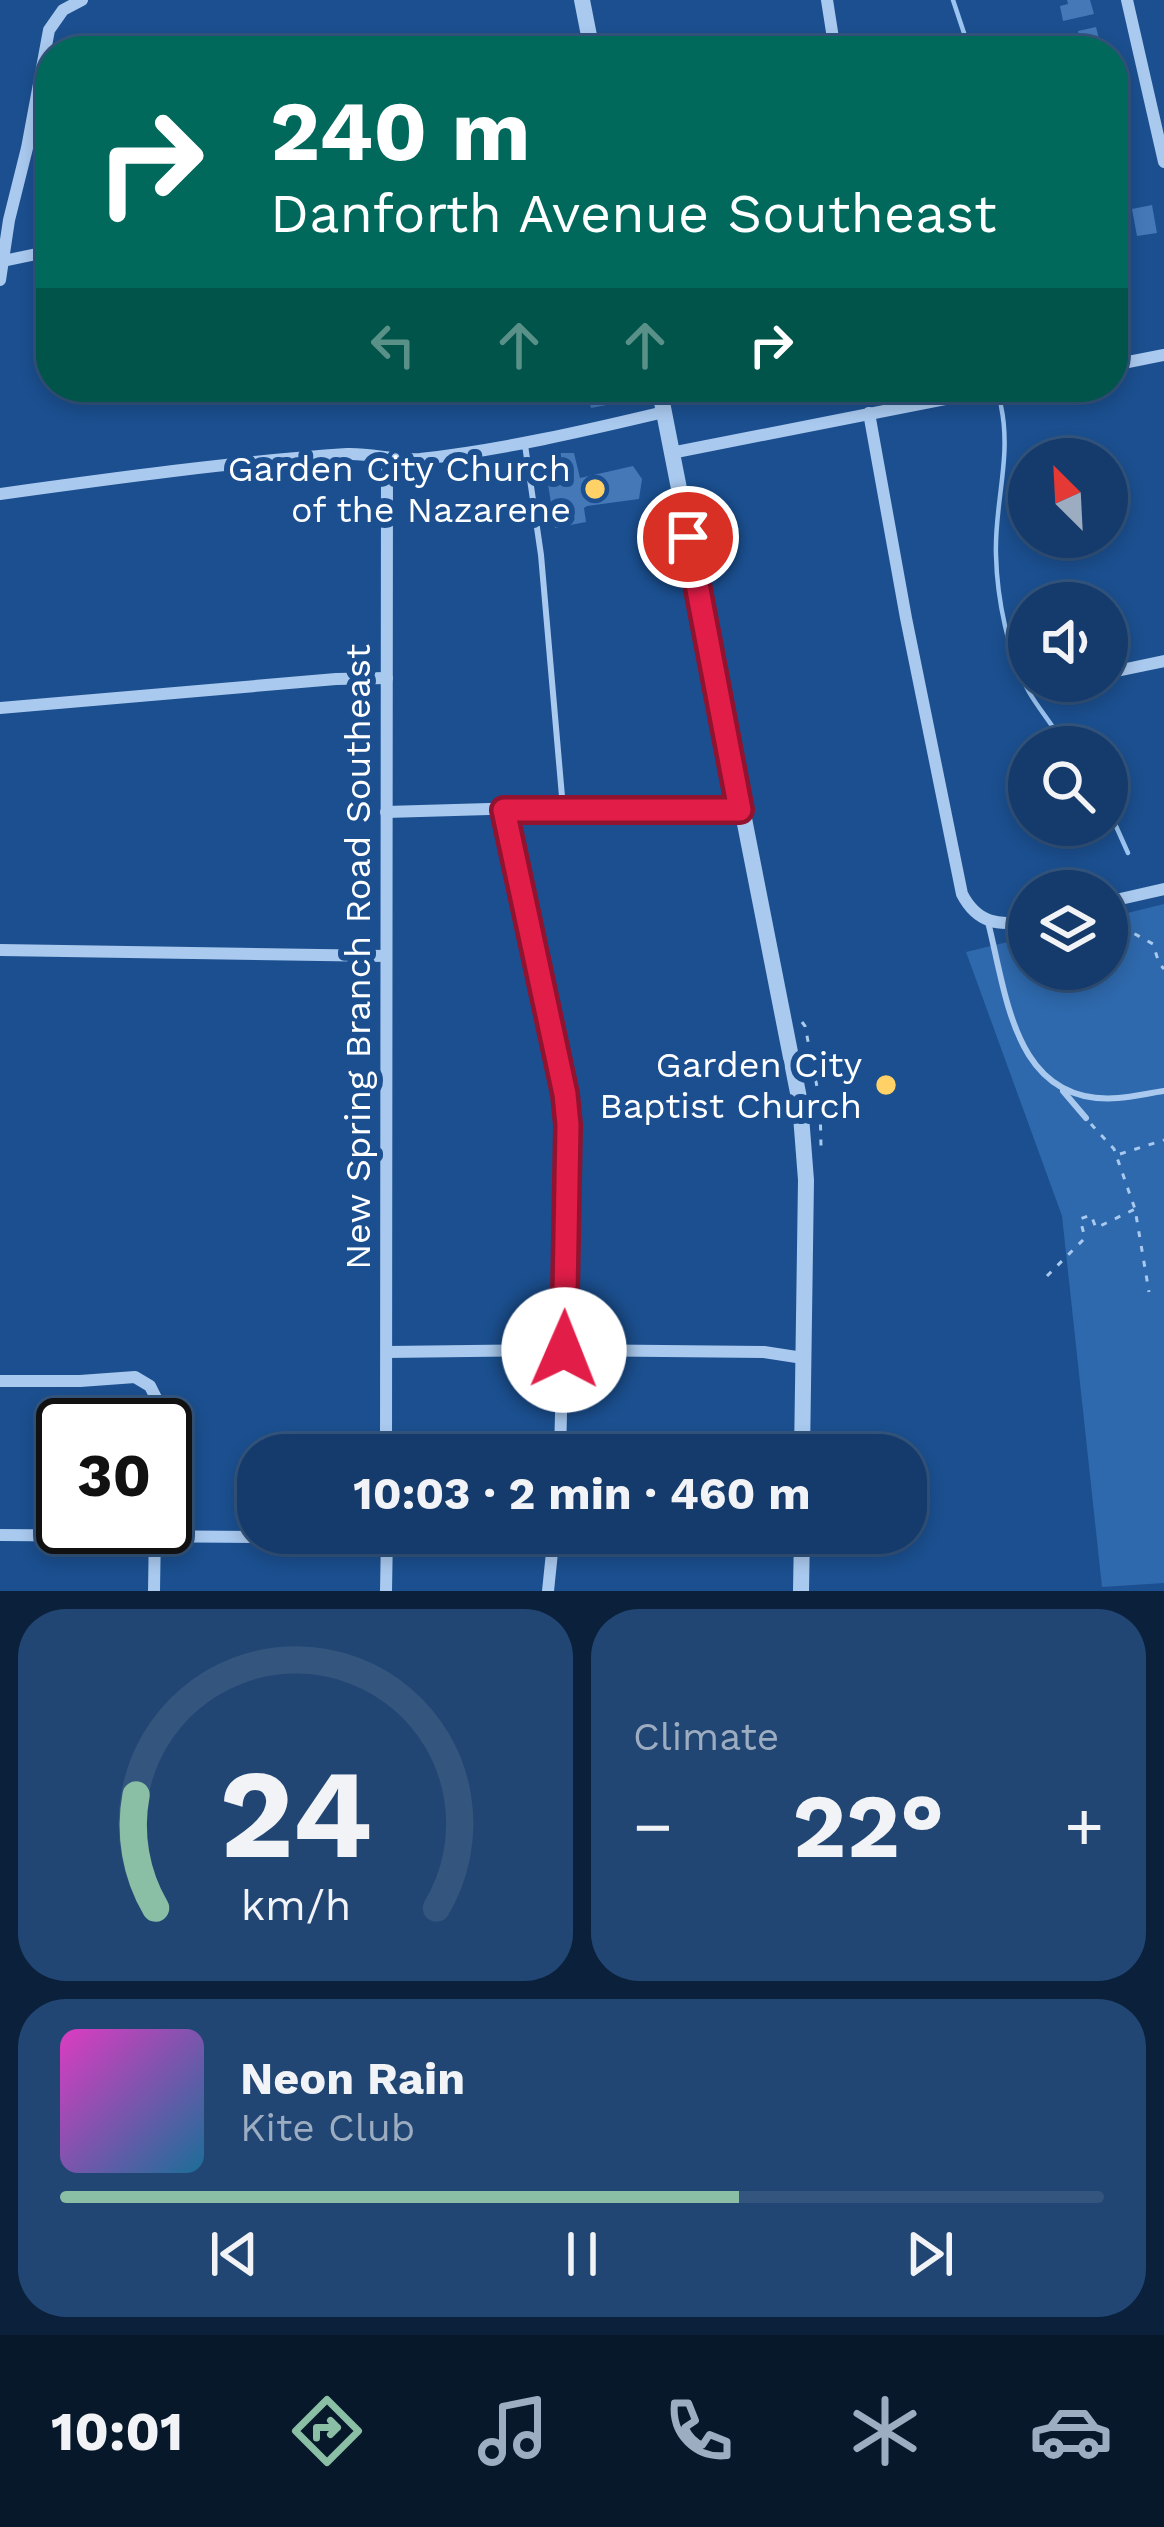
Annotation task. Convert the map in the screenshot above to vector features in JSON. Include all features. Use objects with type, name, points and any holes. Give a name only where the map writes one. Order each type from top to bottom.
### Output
[{"type":"street","points":[[582,0],[589,36]]},
{"type":"street","points":[[827,0],[833,36]]},
{"type":"street","points":[[1127,0],[1164,162]]},
{"type":"street","points":[[48,36],[63,10],[78,1]]},
{"type":"street","points":[[0,280],[36,95]]},
{"type":"street","points":[[3,260],[36,254]]},
{"type":"street","points":[[1128,362],[1164,355]]},
{"type":"street","points":[[662,402],[800,1102],[805,1147],[802,1434]]},
{"type":"street","points":[[899,402],[900,407]]},
{"type":"street","points":[[671,453],[926,402]]},
{"type":"street","points":[[0,494],[353,454],[418,459],[664,412]]},
{"type":"street","points":[[869,413],[962,894],[977,915],[988,922],[1008,924]]},
{"type":"street","name":"New Spring Branch Road Southeast","points":[[386,1434],[387,459]]},
{"type":"street","points":[[1128,669],[1164,661]]},
{"type":"street","points":[[0,708],[387,678]]},
{"type":"street","points":[[504,810],[567,1109],[561,1434]]},
{"type":"street","points":[[386,812],[740,810]]},
{"type":"street","points":[[1128,897],[1164,889]]},
{"type":"street","points":[[0,950],[386,956]]},
{"type":"street","points":[[387,1352],[764,1352],[803,1358]]},
{"type":"street","points":[[0,1381],[135,1377],[151,1386],[154,1398]]},
{"type":"street","points":[[192,1532],[237,1533]]},
{"type":"street","points":[[0,1535],[36,1534]]},
{"type":"street","points":[[154,1591],[155,1554]]},
{"type":"street","points":[[386,1591],[387,1554]]},
{"type":"street","points":[[548,1591],[552,1554]]},
{"type":"street","points":[[801,1591],[802,1554]]},
{"type":"lane","points":[[525,442],[541,556],[564,811]]},
{"type":"lane","points":[[988,922],[1013,1023],[1027,1053],[1086,1118]]},
{"type":"lane","points":[[1061,1088],[1115,1099],[1164,1090]]},
{"type":"path","points":[[1128,930],[1154,944],[1164,969]]},
{"type":"path","points":[[812,1059],[820,1132]]},
{"type":"path","points":[[1086,1118],[1116,1155],[1135,1209],[1149,1292]]},
{"type":"path","points":[[1116,1155],[1164,1140]]},
{"type":"path","points":[[1047,1276],[1084,1238],[1081,1219],[1091,1215],[1096,1228],[1135,1209]]},
{"type":"shaded area","points":[[1164,904],[1164,1583],[1102,1587],[1062,1216],[966,952],[1008,942],[1008,990],[1128,990],[1128,913]]},
{"type":"building","points":[[1067,0],[1090,0],[1094,14],[1063,21],[1060,6],[1068,4]]},
{"type":"building","points":[[1096,27],[1098,36],[1079,36],[1078,31]]},
{"type":"building","points":[[1152,205],[1157,233],[1137,236],[1132,209]]},
{"type":"building","points":[[590,402],[622,402],[591,408]]},
{"type":"building","name":"Garden City Church of the Nazarene","points":[[574,453],[580,478],[633,466],[642,479],[639,499],[587,506],[586,522],[555,528],[544,459]]},
{"type":"waterway","points":[[953,0],[965,36]]},
{"type":"waterway","points":[[1001,406],[1005,444],[996,555],[1001,608],[1022,677],[1052,726]]},
{"type":"waterway","points":[[1125,846],[1128,853]]},
{"type":"place","name":"Garden City Church of the Nazarene","points":[[595,489]]},
{"type":"place","name":"Garden City Baptist Church","points":[[886,1085]]},
{"type":"route","points":[[564,1350],[565,1094],[504,810],[740,810],[688,537]]}]
